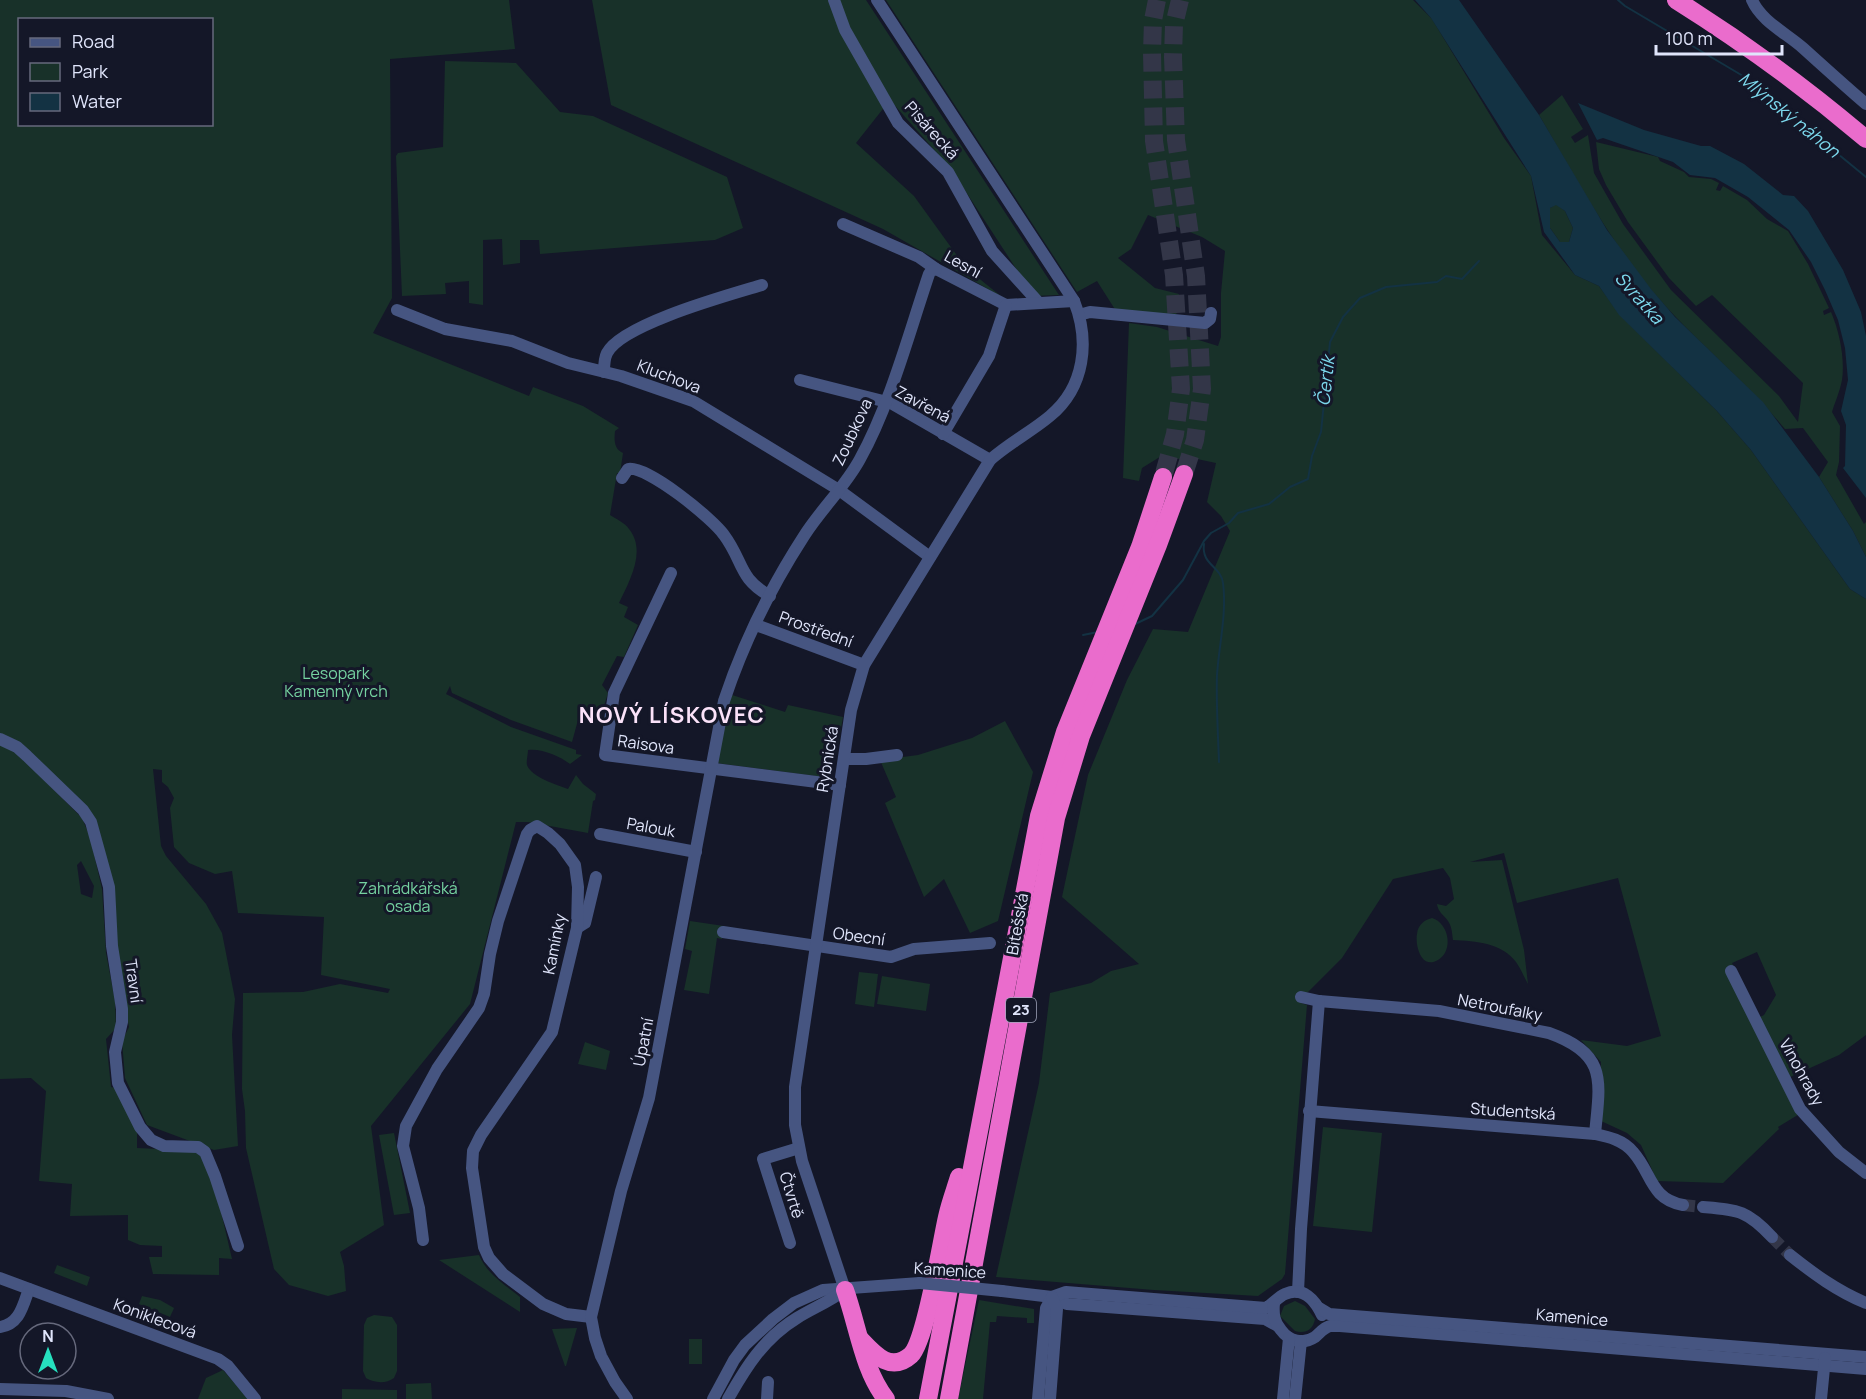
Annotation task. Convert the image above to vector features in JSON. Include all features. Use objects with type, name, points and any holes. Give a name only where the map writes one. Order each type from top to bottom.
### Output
[{"type":"highway","points":[[1682,1],[1794,66],[1866,125]]},
{"type":"highway","points":[[1682,1],[1784,72],[1866,139]]},
{"type":"highway","name":"Bítešská","points":[[950,1396],[1056,818],[1081,736],[1184,474]]},
{"type":"highway","name":"Bítešská","points":[[928,1399],[985,1089],[1039,816],[1065,732],[1140,547],[1163,477]]},
{"type":"highway","points":[[861,1340],[879,1359],[891,1363],[907,1358],[918,1345],[924,1327],[948,1213],[985,1089]]},
{"type":"highway","points":[[845,1290],[868,1368],[886,1399]]},
{"type":"street","name":"Pisárecká","points":[[834,0],[845,30],[898,123],[948,172],[992,251],[1039,303]]},
{"type":"street","name":"Pisárecká","points":[[877,0],[1074,301]]},
{"type":"street","points":[[1752,0],[1767,20],[1801,46],[1866,104]]},
{"type":"street","name":"Lesní","points":[[843,224],[919,257],[936,269],[1006,305]]},
{"type":"street","name":"Zoubkova","points":[[711,769],[724,701],[741,654],[804,536],[846,483],[860,459],[885,401],[929,274],[936,269]]},
{"type":"street","points":[[604,372],[606,355],[628,334],[710,300],[762,285]]},
{"type":"street","points":[[944,434],[989,356],[1006,305],[1074,301]]},
{"type":"street","name":"Rybnická","points":[[845,1290],[802,1161],[795,1125],[795,1087],[851,710],[864,665],[990,460],[1006,446],[1051,416],[1067,397],[1077,378],[1084,355],[1083,326],[1074,301]]},
{"type":"street","name":"Kluchova","points":[[397,310],[445,329],[512,341],[568,363],[604,372],[693,401],[839,490],[930,558]]},
{"type":"street","points":[[1079,315],[1090,312],[1205,323],[1210,319],[1211,313]]},
{"type":"street","name":"Zavřená","points":[[800,380],[885,401],[990,460]]},
{"type":"street","points":[[622,478],[628,469],[636,469],[666,486],[707,518],[723,533],[733,548],[746,578],[770,596]]},
{"type":"street","name":"Raisova","points":[[671,573],[614,693],[605,755],[840,785]]},
{"type":"street","name":"Prostřední","points":[[756,625],[864,665]]},
{"type":"street","name":"Travní","points":[[0,739],[17,747],[88,817],[109,887],[112,946],[122,1009],[122,1022],[115,1052],[118,1083],[140,1127],[151,1140],[164,1146],[198,1147],[205,1152],[238,1246]]},
{"type":"street","points":[[844,759],[897,755]]},
{"type":"street","name":"Úpatní","points":[[591,1317],[621,1191],[649,1098],[711,769]]},
{"type":"street","name":"Kamínky","points":[[423,1240],[419,1208],[403,1146],[406,1126],[437,1069],[480,1008],[498,921],[524,842],[530,830],[534,827],[541,828],[568,854],[574,866],[578,887],[577,928],[552,1032],[481,1136],[473,1151],[472,1168],[484,1246],[495,1267],[530,1295],[556,1311],[591,1317]]},
{"type":"street","name":"Palouk","points":[[600,834],[696,852]]},
{"type":"street","points":[[577,928],[585,922],[596,877]]},
{"type":"street","name":"Obecní","points":[[723,932],[891,957],[914,949],[990,943]]},
{"type":"street","name":"Vinohrady","points":[[1731,971],[1800,1109],[1839,1152],[1866,1173]]},
{"type":"street","name":"Netroufalky","points":[[1301,998],[1439,1011],[1549,1033],[1565,1039],[1590,1057],[1598,1075],[1599,1094],[1595,1134]]},
{"type":"street","points":[[1298,1292],[1319,1001]]},
{"type":"street","name":"Studentská","points":[[1310,1111],[1595,1134],[1616,1139],[1633,1151],[1660,1194],[1668,1200],[1683,1205]]},
{"type":"street","name":"Čtvrtě","points":[[790,1243],[763,1159],[799,1148]]},
{"type":"street","points":[[1703,1207],[1743,1213],[1761,1225],[1772,1237]]},
{"type":"street","points":[[1790,1255],[1818,1278],[1842,1293],[1866,1303]]},
{"type":"street","name":"Koniklecová","points":[[0,1278],[218,1359],[228,1366],[255,1399]]},
{"type":"street","name":"Kamenice","points":[[713,1399],[738,1355],[751,1338],[794,1303],[823,1290],[920,1283],[1052,1297],[1066,1304],[1265,1320],[1276,1325]]},
{"type":"street","points":[[0,1327],[11,1324],[17,1317],[29,1289]]},
{"type":"street","points":[[729,1399],[749,1363],[766,1343],[794,1319],[828,1303],[845,1290]]},
{"type":"street","name":"Kamenice","points":[[1052,1297],[1066,1292],[1266,1308],[1287,1293],[1298,1292],[1308,1296],[1319,1308],[1329,1314],[1824,1360],[1866,1369]]},
{"type":"street","points":[[1038,1399],[1046,1308],[1052,1297]]},
{"type":"street","points":[[1050,1399],[1057,1309],[1052,1297]]},
{"type":"street","points":[[1274,1303],[1276,1325],[1288,1338],[1301,1341],[1295,1399]]},
{"type":"street","points":[[1319,1308],[1322,1315],[1322,1330]]},
{"type":"street","points":[[591,1317],[595,1338],[602,1356],[615,1382],[627,1399]]},
{"type":"street","name":"Kamenice","points":[[1301,1341],[1313,1338],[1331,1326],[1340,1326],[1824,1360],[1866,1357]]},
{"type":"street","points":[[1283,1399],[1288,1338]]},
{"type":"street","points":[[1821,1399],[1824,1360]]},
{"type":"street","points":[[767,1399],[768,1382]]},
{"type":"street","points":[[0,1389],[66,1391],[108,1399]]},
{"type":"street","points":[[0,1396],[68,1399]]},
{"type":"green space","points":[[0,0],[509,0],[515,49],[390,59],[392,298],[373,333],[529,396],[533,387],[583,406],[619,428],[615,431],[615,441],[616,447],[623,453],[610,515],[625,525],[634,538],[636,557],[634,566],[619,603],[628,607],[624,617],[638,625],[624,657],[617,656],[602,685],[608,693],[603,709],[595,709],[593,723],[578,720],[572,742],[511,720],[452,693],[450,686],[446,694],[511,727],[576,750],[576,754],[582,755],[570,764],[550,753],[528,750],[527,765],[539,777],[568,789],[576,775],[596,794],[595,800],[588,833],[528,822],[516,822],[470,1004],[371,1126],[384,1225],[340,1252],[344,1266],[346,1291],[328,1296],[289,1285],[274,1269],[246,1148],[242,1089],[243,993],[303,992],[340,984],[388,993],[390,989],[321,975],[324,917],[238,913],[232,871],[215,874],[189,863],[174,847],[170,808],[174,798],[162,782],[162,770],[153,769],[161,846],[166,856],[206,904],[222,933],[235,999],[232,1035],[238,1146],[214,1150],[147,1125],[125,1078],[122,1041],[129,1027],[91,814],[0,736]]},
{"type":"green space","points":[[592,0],[866,0],[1059,295],[1034,296],[951,169],[890,100],[856,143],[914,196],[966,268],[1002,297],[883,229],[611,105]]},
{"type":"green space","points":[[886,0],[1413,0],[1432,19],[1504,138],[1531,176],[1542,235],[1575,275],[1599,286],[1620,315],[1717,411],[1751,450],[1850,589],[1866,599],[1866,1035],[1839,1055],[1781,1081],[1801,1113],[1778,1127],[1779,1129],[1723,1183],[1657,1181],[1641,1145],[1627,1133],[1601,1121],[1601,1062],[1581,1040],[1627,1046],[1661,1036],[1618,878],[1517,903],[1504,853],[1470,862],[1502,860],[1524,950],[1528,984],[1516,962],[1503,951],[1479,942],[1453,940],[1449,923],[1437,904],[1446,906],[1454,899],[1450,878],[1443,868],[1393,879],[1342,958],[1308,992],[1301,993],[1301,1003],[1307,1005],[1285,1274],[1282,1279],[1258,1296],[996,1277],[1039,1083],[1050,993],[1091,983],[1111,971],[1139,964],[1062,897],[1088,775],[1127,680],[1153,629],[1188,632],[1230,531],[1221,516],[1207,502],[1216,463],[1197,459],[1195,463],[1163,455],[1142,468],[1139,481],[1123,478],[1129,323],[1157,327],[1218,346],[1221,337],[1221,293],[1225,251],[1202,237],[1148,215],[1131,249],[1118,258],[1155,288],[1179,294],[1176,317],[1116,311],[1097,281],[1077,292]],"holes":[[[1757,952],[1776,995],[1764,1015],[1758,1018],[1732,963]]]},
{"type":"green space","points":[[445,61],[516,63],[560,112],[593,116],[727,177],[743,228],[715,240],[540,254],[539,240],[520,240],[520,263],[503,265],[502,239],[483,240],[483,305],[469,303],[469,281],[445,283],[446,294],[402,296],[396,156],[398,153],[443,147]]},
{"type":"green space","points":[[1562,95],[1583,129],[1571,137],[1575,143],[1588,135],[1594,173],[1623,224],[1671,290],[1779,396],[1798,422],[1803,383],[1712,295],[1696,306],[1669,278],[1628,222],[1606,185],[1599,169],[1596,142],[1658,157],[1660,161],[1684,172],[1689,177],[1711,179],[1719,183],[1716,190],[1720,191],[1723,186],[1747,200],[1767,219],[1788,231],[1808,264],[1829,308],[1823,311],[1824,315],[1831,312],[1839,337],[1843,372],[1832,412],[1840,426],[1839,462],[1836,475],[1864,524],[1866,522],[1866,557],[1853,531],[1819,477],[1828,462],[1803,428],[1785,429],[1652,291],[1606,228],[1539,115]]},
{"type":"green space","points":[[1556,204],[1565,211],[1573,228],[1569,242],[1560,242],[1550,228],[1550,208]]},
{"type":"green space","points":[[729,694],[785,712],[788,705],[843,717],[832,778],[716,763]]},
{"type":"green space","points":[[1005,721],[1033,772],[998,921],[970,933],[944,879],[924,897],[885,803],[896,797],[880,760],[918,755],[972,738]]},
{"type":"green space","points":[[0,742],[13,749],[82,818],[90,837],[102,889],[106,953],[115,1001],[116,1028],[106,1039],[111,1087],[120,1089],[137,1127],[137,1148],[200,1151],[215,1186],[232,1259],[219,1258],[219,1275],[153,1274],[149,1257],[162,1257],[162,1246],[140,1245],[128,1240],[128,1215],[70,1216],[72,1184],[39,1181],[46,1091],[31,1078],[0,1079]],"holes":[[[81,861],[94,886],[92,898],[81,894],[77,865]]]},
{"type":"green space","points":[[1432,918],[1438,921],[1446,931],[1448,944],[1443,956],[1438,960],[1427,962],[1420,955],[1417,939],[1420,926]]},
{"type":"green space","points":[[690,921],[724,926],[722,939],[717,938],[709,994],[684,990],[692,951],[685,949]]},
{"type":"green space","points":[[859,972],[878,974],[874,1007],[855,1004]]},
{"type":"green space","points":[[882,976],[930,984],[926,1011],[877,1004]]},
{"type":"green space","points":[[585,1042],[610,1051],[606,1070],[578,1064]]},
{"type":"green space","points":[[1323,1127],[1382,1133],[1372,1232],[1313,1226]]},
{"type":"green space","points":[[394,1133],[410,1213],[394,1215],[379,1135]]},
{"type":"green space","points":[[479,1255],[491,1273],[520,1297],[520,1312],[439,1260]]},
{"type":"green space","points":[[57,1265],[90,1277],[87,1286],[54,1273]]},
{"type":"green space","points":[[142,1296],[160,1300],[174,1308],[170,1317],[139,1304]]},
{"type":"green space","points":[[979,1300],[1034,1309],[1034,1323],[1027,1323],[1027,1318],[997,1316],[996,1322],[990,1322],[983,1399],[958,1399]]},
{"type":"green space","points":[[1295,1301],[1305,1306],[1315,1319],[1312,1326],[1305,1331],[1295,1331],[1280,1316],[1284,1306]]},
{"type":"green space","points":[[374,1315],[392,1317],[397,1325],[397,1371],[394,1378],[384,1382],[369,1380],[363,1371],[364,1325],[367,1318]]},
{"type":"green space","points":[[577,1328],[566,1366],[565,1366],[552,1329]]},
{"type":"green space","points":[[689,1339],[702,1339],[702,1364],[689,1364]]},
{"type":"green space","points":[[223,1370],[248,1399],[198,1399],[206,1378]]},
{"type":"green space","points":[[431,1383],[432,1399],[406,1399],[406,1384]]},
{"type":"green space","points":[[342,1389],[397,1390],[397,1399],[342,1399]]},
{"type":"water","name":"Svratka","points":[[1415,0],[1459,0],[1539,115],[1607,230],[1651,289],[1675,317],[1763,402],[1819,477],[1853,531],[1866,557],[1866,599],[1850,589],[1751,450],[1717,411],[1619,315],[1599,286],[1575,275],[1544,232],[1531,176],[1431,18]],"holes":[[[1556,205],[1565,211],[1573,228],[1569,242],[1560,242],[1550,228],[1550,208]]]},
{"type":"water","points":[[1578,103],[1644,130],[1701,146],[1710,146],[1744,164],[1783,195],[1794,196],[1808,211],[1843,270],[1861,312],[1866,336],[1866,498],[1843,468],[1845,466],[1846,425],[1841,411],[1848,380],[1845,348],[1838,320],[1811,262],[1789,230],[1748,197],[1715,178],[1690,175],[1673,162],[1603,138],[1597,140]]},
{"type":"waterway","name":"Mlýnský náhon","points":[[1618,0],[1743,76],[1866,177]]},
{"type":"waterway","name":"Čertík","points":[[1133,625],[1152,616],[1183,580],[1204,541],[1211,533],[1229,523],[1238,513],[1269,504],[1290,487],[1308,479],[1312,456],[1321,432],[1330,342],[1343,317],[1360,298],[1386,287],[1437,282],[1446,276],[1462,279],[1479,261]]},
{"type":"waterway","name":"Čertík","points":[[1204,544],[1205,557],[1219,573],[1224,594],[1217,675],[1219,762]]},
{"type":"waterway","name":"Čertík","points":[[1083,635],[1098,632]]},
{"type":"tunnel","points":[[1157,0],[1153,20],[1152,53],[1154,141],[1174,275],[1181,389],[1175,434],[1163,477]]},
{"type":"tunnel","points":[[1180,0],[1174,25],[1173,57],[1176,140],[1196,276],[1202,389],[1195,440],[1184,474]]},
{"type":"tunnel","points":[[1683,1205],[1703,1207]]},
{"type":"tunnel","points":[[1772,1237],[1790,1255]]},
{"type":"district","name":"NOVÝ LÍSKOVEC","points":[[672,715]]},
{"type":"park label","name":"Lesopark Kamenný vrch","points":[[336,682]]},
{"type":"park label","name":"Zahrádkářská osada","points":[[408,897]]}]
